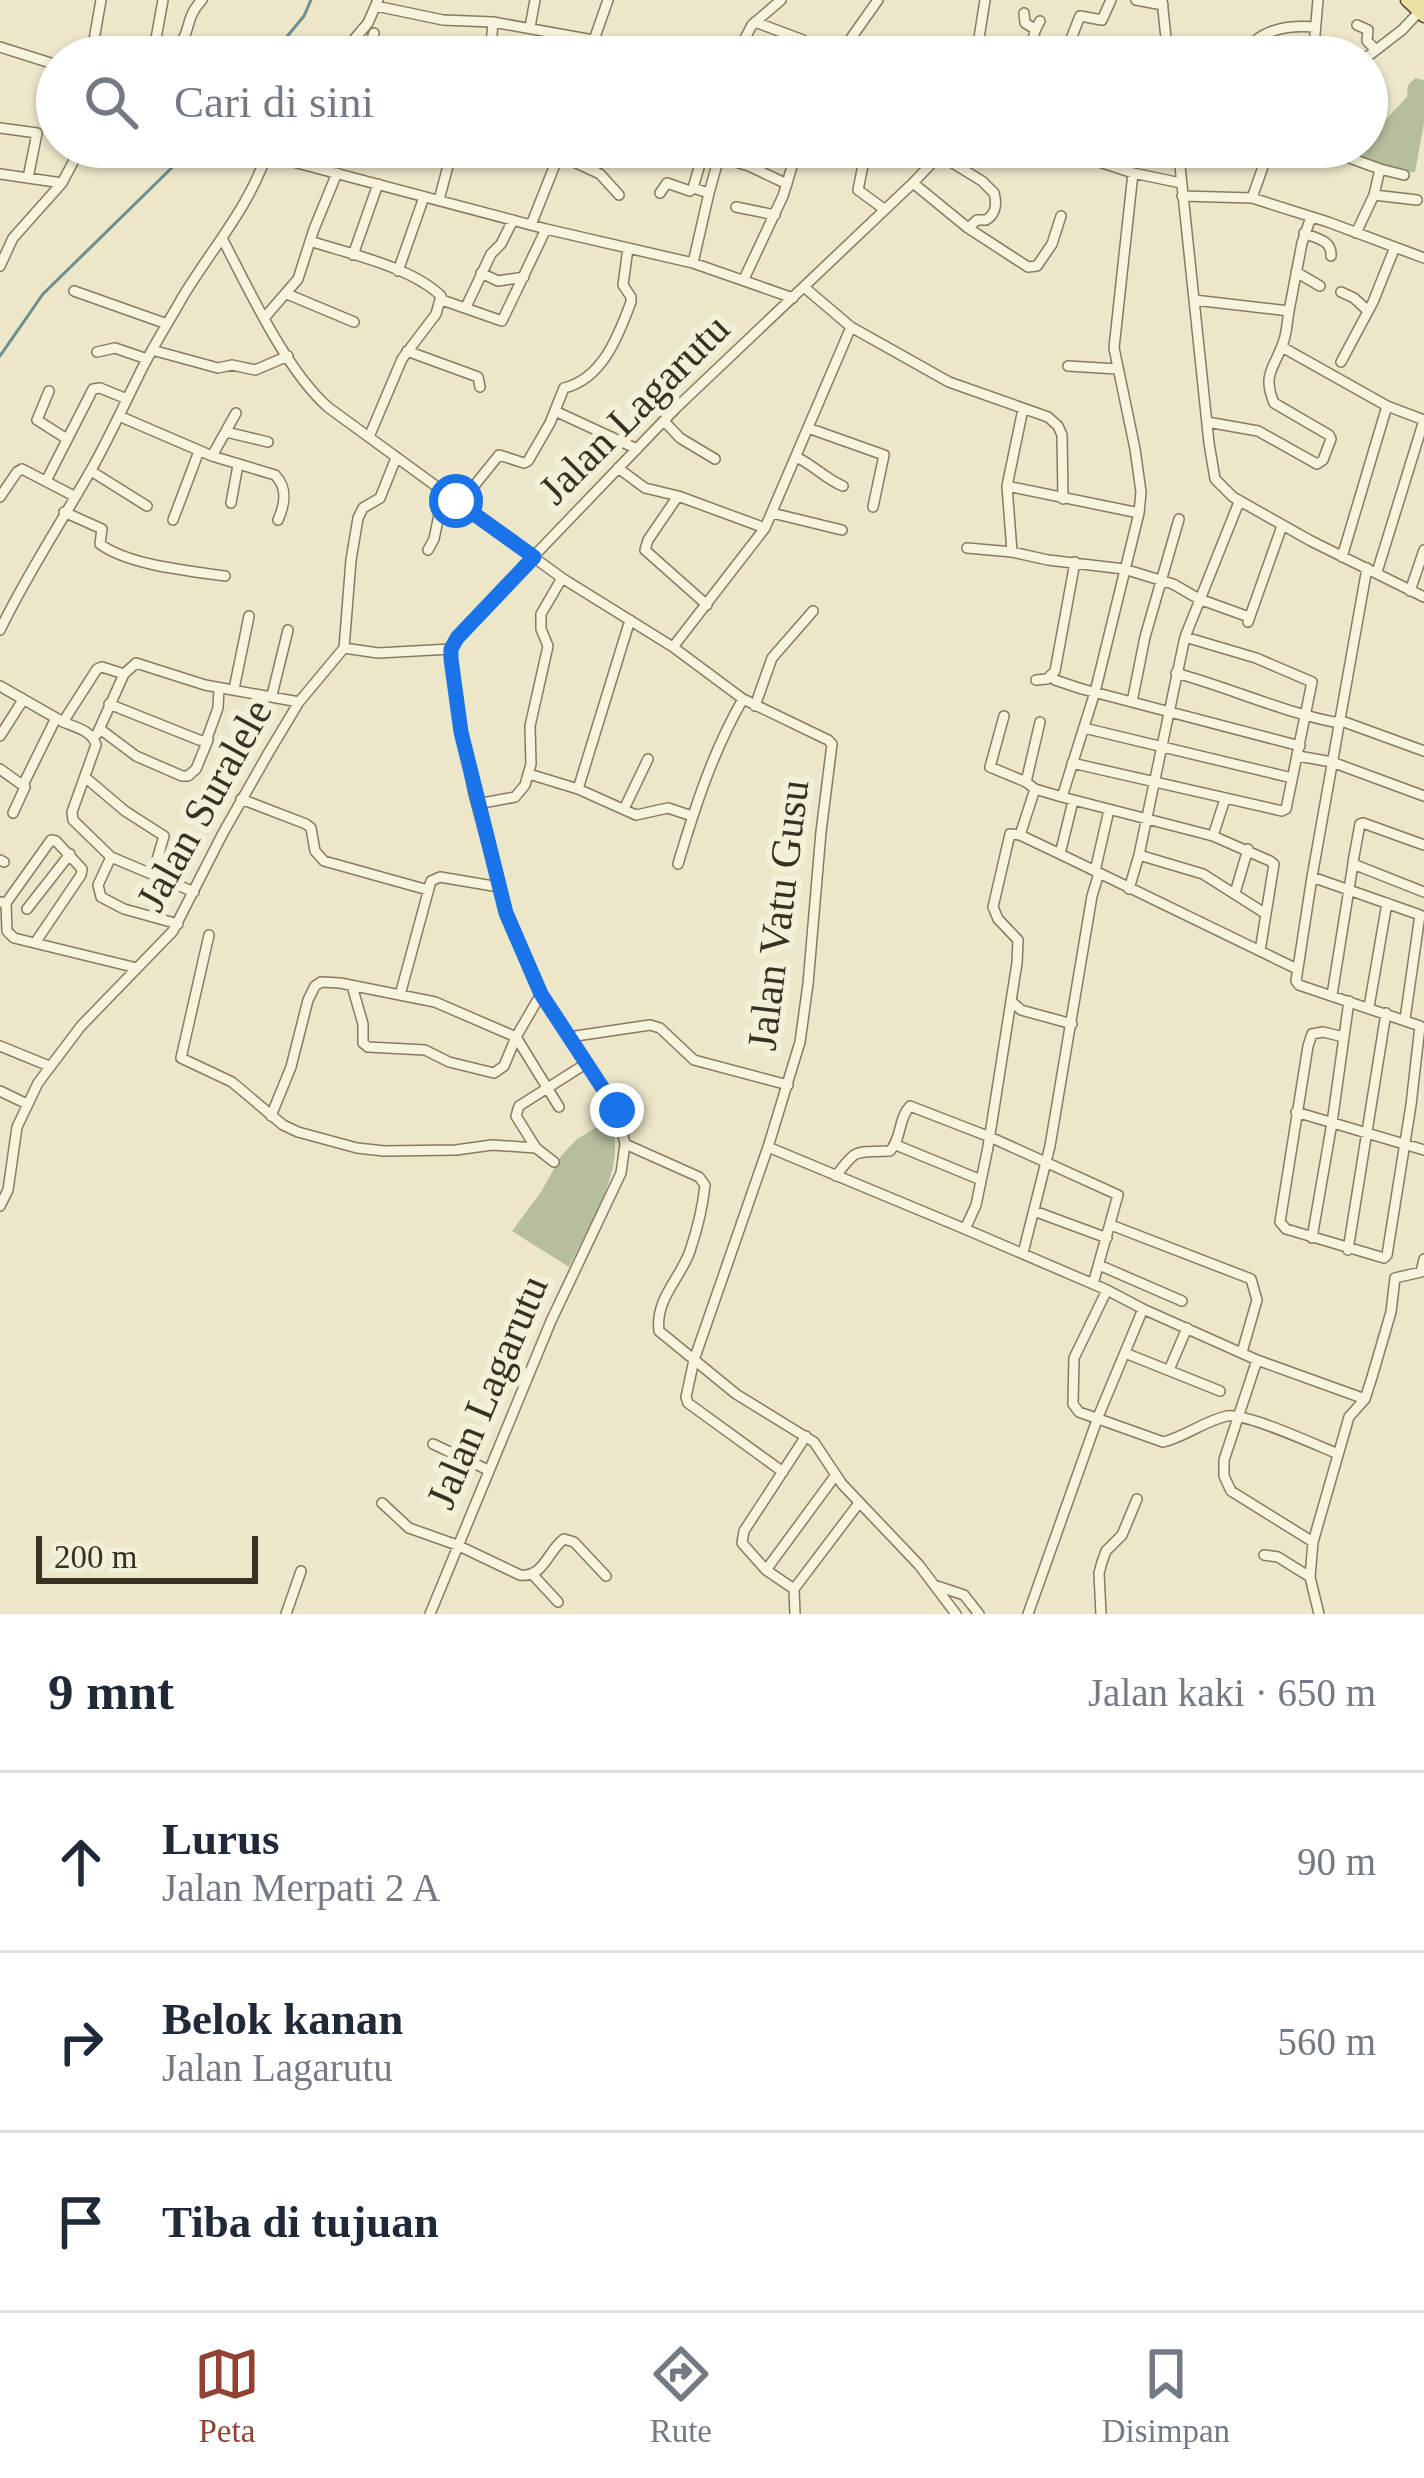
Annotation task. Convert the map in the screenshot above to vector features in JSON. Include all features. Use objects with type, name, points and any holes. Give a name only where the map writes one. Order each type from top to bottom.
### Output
[{"type":"main road","points":[[1407,0],[1422,8]]},
{"type":"street","points":[[95,36],[101,0]]},
{"type":"street","points":[[156,36],[163,0]]},
{"type":"street","points":[[184,36],[190,13],[202,0]]},
{"type":"street","points":[[530,27],[535,0]]},
{"type":"street","points":[[594,36],[608,0]]},
{"type":"street","points":[[747,36],[755,22],[781,0]]},
{"type":"street","points":[[853,36],[878,0]]},
{"type":"street","points":[[1072,36],[1080,16],[1102,20],[1111,0]]},
{"type":"street","points":[[1136,0],[1162,2],[1166,36]]},
{"type":"street","points":[[1317,36],[1318,0]]},
{"type":"street","points":[[978,36],[980,1]]},
{"type":"street","points":[[357,36],[377,3],[443,20],[493,22],[574,36]]},
{"type":"street","points":[[1388,41],[1422,8]]},
{"type":"street","points":[[1024,13],[1025,23],[1037,25],[1035,36]]},
{"type":"street","points":[[492,36],[493,22]]},
{"type":"street","points":[[755,22],[792,36]]},
{"type":"street","points":[[1357,25],[1368,36]]},
{"type":"street","points":[[1263,36],[1276,28],[1316,27]]},
{"type":"street","points":[[0,47],[36,58]]},
{"type":"street","points":[[0,128],[36,133]]},
{"type":"street","points":[[28,178],[36,142]]},
{"type":"street","points":[[1,260],[13,238],[62,184],[70,168]]},
{"type":"street","points":[[0,630],[91,471],[167,324],[223,240],[261,168]]},
{"type":"street","points":[[321,168],[693,263],[793,298]]},
{"type":"street","points":[[439,200],[447,168]]},
{"type":"street","points":[[531,224],[554,168]]},
{"type":"street","points":[[590,168],[619,195]]},
{"type":"street","points":[[693,188],[699,168]]},
{"type":"street","points":[[693,263],[716,168]]},
{"type":"street","points":[[753,168],[787,184]]},
{"type":"street","points":[[744,280],[792,168]]},
{"type":"street","points":[[862,168],[858,190],[884,209]]},
{"type":"street","name":"Jalan Lagarutu","points":[[451,649],[462,631],[664,421],[928,168]]},
{"type":"street","points":[[966,168],[994,193],[996,204],[991,217],[968,228]]},
{"type":"street","points":[[1117,168],[1181,183]]},
{"type":"street","points":[[1180,168],[1207,422],[1222,489],[1282,526],[1424,597]]},
{"type":"street","points":[[1252,198],[1263,168]]},
{"type":"street","points":[[1356,232],[1374,195],[1380,169],[1404,176]]},
{"type":"street","points":[[265,317],[298,279],[337,173]]},
{"type":"street","points":[[1060,854],[1072,763],[1095,692],[1139,513],[1135,449],[1114,340],[1132,173]]},
{"type":"street","points":[[0,174],[62,184]]},
{"type":"street","points":[[660,194],[667,183],[709,193]]},
{"type":"street","points":[[913,183],[968,228],[1033,268],[1047,253],[1061,217]]},
{"type":"street","points":[[352,255],[378,184]]},
{"type":"street","points":[[1374,195],[1417,200]]},
{"type":"street","points":[[1182,196],[1252,198],[1424,258]]},
{"type":"street","points":[[398,271],[424,197]]},
{"type":"street","points":[[736,207],[775,215]]},
{"type":"street","points":[[1207,422],[1258,431],[1321,463],[1330,436],[1272,400],[1268,375],[1282,347],[1311,217]]},
{"type":"street","points":[[466,307],[513,220]]},
{"type":"street","points":[[442,300],[502,321],[546,229]]},
{"type":"street","points":[[1304,233],[1327,243],[1331,256]]},
{"type":"street","name":"Jalan Vatu Gusu","points":[[223,240],[316,398],[562,578],[674,647],[754,706],[832,744],[804,1024],[768,1147],[694,1360]]},
{"type":"street","points":[[310,241],[398,271],[429,285],[442,300],[407,351],[369,437]]},
{"type":"street","points":[[1341,362],[1395,247]]},
{"type":"street","points":[[456,501],[499,455],[526,463],[563,388],[578,385],[620,337],[631,302],[622,285],[628,248]]},
{"type":"street","points":[[1296,272],[1320,286]]},
{"type":"street","points":[[482,273],[498,281],[524,277]]},
{"type":"street","points":[[804,287],[851,327],[949,382],[1048,417],[1062,435],[1064,499]]},
{"type":"street","points":[[74,291],[167,324]]},
{"type":"street","points":[[1341,292],[1368,311]]},
{"type":"street","points":[[287,293],[354,322]]},
{"type":"street","points":[[1194,300],[1288,311]]},
{"type":"street","points":[[674,647],[765,528],[851,327]]},
{"type":"street","points":[[1282,347],[1387,406],[1424,420],[1372,570],[1339,722],[1296,981],[1417,1023],[1420,1028],[1386,1257],[1399,1276]]},
{"type":"street","points":[[97,352],[115,348],[218,368],[232,365],[255,370],[288,356]]},
{"type":"street","points":[[407,351],[478,377],[480,387]]},
{"type":"street","points":[[1068,366],[1118,369]]},
{"type":"street","points":[[46,481],[94,388],[127,399]]},
{"type":"street","points":[[49,391],[37,420],[67,439]]},
{"type":"street","points":[[1342,557],[1387,406]]},
{"type":"street","points":[[1012,552],[1007,486],[1023,409]]},
{"type":"street","points":[[555,411],[637,449]]},
{"type":"street","points":[[212,456],[236,413]]},
{"type":"street","points":[[119,416],[212,456],[275,475],[284,502],[278,520]]},
{"type":"street","points":[[664,421],[680,438],[715,459]]},
{"type":"street","points":[[808,428],[884,455],[873,507]]},
{"type":"street","points":[[226,432],[268,442]]},
{"type":"street","points":[[173,520],[199,451]]},
{"type":"street","points":[[796,457],[843,486]]},
{"type":"street","points":[[396,458],[380,498],[363,508],[358,518],[344,648],[378,652],[451,649],[461,732],[477,804],[511,926],[541,994],[617,1110],[626,1144],[705,1182],[690,1251],[667,1292],[658,1324],[664,1337],[736,1394],[806,1436],[956,1614]]},
{"type":"street","points":[[1412,460],[1424,466]]},
{"type":"street","points":[[231,503],[238,465]]},
{"type":"street","points":[[618,468],[645,488],[765,528]]},
{"type":"street","points":[[0,497],[19,470],[74,496]]},
{"type":"street","points":[[91,471],[147,506]]},
{"type":"street","points":[[1007,486],[1139,513]]},
{"type":"street","points":[[428,550],[443,491]]},
{"type":"street","points":[[678,496],[645,550],[707,604]]},
{"type":"street","points":[[1129,889],[1185,637],[1239,502]]},
{"type":"street","points":[[64,512],[102,529],[100,544],[105,549],[225,576]]},
{"type":"street","points":[[772,513],[842,530]]},
{"type":"street","points":[[1132,702],[1160,580],[1180,519]]},
{"type":"street","points":[[967,548],[1124,569],[1186,590],[1248,620],[1282,526]]},
{"type":"street","points":[[1410,590],[1424,550]]},
{"type":"street","points":[[1036,680],[1047,679],[1055,671],[1075,562]]},
{"type":"street","points":[[477,804],[520,795],[529,774],[530,725],[548,646],[541,629],[542,614],[562,578]]},
{"type":"street","points":[[754,706],[775,654],[813,611]]},
{"type":"street","points":[[234,689],[249,616]]},
{"type":"street","points":[[578,789],[629,620]]},
{"type":"street","points":[[272,695],[288,630]]},
{"type":"street","points":[[1072,763],[1282,811],[1288,807],[1312,682],[1256,658],[1185,637]]},
{"type":"street","name":"Jalan Suralele","points":[[0,1206],[8,1190],[17,1127],[50,1066],[81,1026],[178,924],[241,799],[299,702],[344,648]]},
{"type":"street","points":[[194,892],[111,857],[72,817],[97,734],[124,674],[134,664],[143,663],[219,688],[299,702]]},
{"type":"street","points":[[13,813],[25,793],[24,783],[60,720],[98,668],[124,674]]},
{"type":"street","points":[[1176,673],[1424,751]]},
{"type":"street","points":[[1051,676],[1299,751],[1424,796]]},
{"type":"street","points":[[0,686],[60,720],[182,776],[196,769],[218,708],[219,688]]},
{"type":"street","points":[[678,864],[723,736],[743,699]]},
{"type":"street","points":[[0,736],[23,700]]},
{"type":"street","points":[[109,704],[208,740]]},
{"type":"street","points":[[1004,716],[990,767],[1068,799],[1214,836],[1274,864],[1260,951]]},
{"type":"street","points":[[1021,835],[1040,722]]},
{"type":"street","points":[[1084,728],[1292,778]]},
{"type":"street","points":[[624,809],[648,759]]},
{"type":"street","points":[[0,769],[24,783]]},
{"type":"street","points":[[529,774],[636,815],[668,808],[692,816]]},
{"type":"street","points":[[86,778],[164,836],[153,873]]},
{"type":"street","points":[[241,799],[306,824],[315,851],[324,861],[428,890]]},
{"type":"street","points":[[1214,836],[1225,799]]},
{"type":"street","points":[[1023,1253],[1047,1162],[1109,810]]},
{"type":"street","points":[[1332,995],[1360,824],[1424,845]]},
{"type":"street","points":[[965,1229],[976,1204],[990,1137],[1012,1002],[1018,940],[994,913],[993,901],[1010,834],[1021,835],[1298,969]]},
{"type":"street","points":[[34,944],[82,872],[56,841],[49,842],[3,902],[8,934],[34,944],[136,968]]},
{"type":"street","points":[[1235,893],[1248,849]]},
{"type":"street","points":[[27,909],[70,854]]},
{"type":"street","points":[[1139,855],[1195,870],[1267,914]]},
{"type":"street","points":[[111,857],[98,884],[101,897],[124,909],[178,924]]},
{"type":"street","points":[[1353,865],[1424,892]]},
{"type":"street","points":[[400,994],[431,881],[440,878],[499,887]]},
{"type":"street","points":[[1312,878],[1421,917],[1418,975],[1405,1019]]},
{"type":"street","points":[[1369,1006],[1387,902]]},
{"type":"street","points":[[209,935],[182,1058],[232,1082],[298,1132],[373,1150],[536,1148]]},
{"type":"street","points":[[272,1116],[312,990],[321,982],[435,1002],[515,1037],[559,1107]]},
{"type":"street","points":[[352,986],[363,1024],[363,1043],[368,1047],[424,1050],[494,1073],[505,1066],[515,1037],[541,994]]},
{"type":"street","points":[[1312,1238],[1349,1000]]},
{"type":"street","points":[[1012,1002],[1021,1010],[1072,1024]]},
{"type":"street","points":[[1348,1250],[1386,1013]]},
{"type":"street","points":[[569,1037],[650,1025],[660,1028],[694,1060],[788,1085]]},
{"type":"street","points":[[1344,1037],[1312,1034],[1279,1218],[1286,1229],[1386,1257]]},
{"type":"street","points":[[0,1046],[50,1066]]},
{"type":"street","points":[[554,1162],[536,1148],[516,1111],[587,1063]]},
{"type":"street","points":[[0,1091],[27,1104]]},
{"type":"street","points":[[836,1176],[855,1153],[890,1151],[910,1106],[990,1137],[1116,1193],[1119,1199],[1093,1284]]},
{"type":"street","points":[[1296,1112],[1424,1150]]},
{"type":"street","name":"Jalan Lagarutu","points":[[430,1614],[551,1321],[608,1207],[624,1165],[626,1144]]},
{"type":"street","points":[[896,1145],[981,1180]]},
{"type":"street","points":[[768,1147],[1023,1253],[1257,1360],[1365,1399]]},
{"type":"street","points":[[1034,1211],[1107,1238]]},
{"type":"street","points":[[1111,1225],[1251,1279],[1257,1300],[1242,1352]]},
{"type":"street","points":[[1319,1614],[1310,1576],[1313,1542],[1338,1454],[1349,1417],[1365,1399],[1387,1327],[1395,1278],[1421,1272],[1424,1259]]},
{"type":"street","points":[[1099,1265],[1182,1300]]},
{"type":"street","points":[[1107,1290],[1074,1358],[1073,1404],[1079,1412],[1163,1442],[1237,1416],[1338,1454]]},
{"type":"street","points":[[1028,1614],[1098,1417],[1143,1309]]},
{"type":"street","points":[[1169,1370],[1187,1328]]},
{"type":"street","points":[[1125,1353],[1220,1391]]},
{"type":"street","points":[[694,1360],[688,1403],[783,1472]]},
{"type":"street","points":[[1257,1360],[1224,1460],[1224,1476],[1231,1491],[1313,1542]]},
{"type":"street","points":[[794,1589],[766,1570],[742,1543],[742,1536],[806,1436]]},
{"type":"street","points":[[433,1444],[488,1470]]},
{"type":"street","points":[[766,1570],[836,1476]]},
{"type":"street","points":[[1101,1614],[1102,1562],[1122,1535],[1137,1498]]},
{"type":"street","points":[[382,1503],[409,1528],[520,1575],[533,1575],[558,1602]]},
{"type":"street","points":[[795,1614],[794,1589],[859,1503]]},
{"type":"street","points":[[533,1575],[565,1539],[574,1542],[606,1576]]},
{"type":"street","points":[[1264,1555],[1285,1560],[1310,1576]]},
{"type":"street","points":[[286,1614],[301,1571]]},
{"type":"street","points":[[934,1585],[964,1595],[979,1614]]},
{"type":"green space","points":[[1415,78],[1424,80],[1424,123],[1415,172],[1386,174],[1376,168],[1388,168],[1388,117],[1407,97],[1408,85]]},
{"type":"green space","points":[[609,1120],[615,1155],[611,1175],[569,1267],[512,1231],[561,1156],[577,1139]]},
{"type":"waterway","points":[[287,36],[311,0]]},
{"type":"waterway","points":[[0,356],[43,294],[172,168]]},
{"type":"route","points":[[456,501],[534,557],[451,649],[457,709],[474,794],[511,926],[554,1017],[617,1110]]}]
